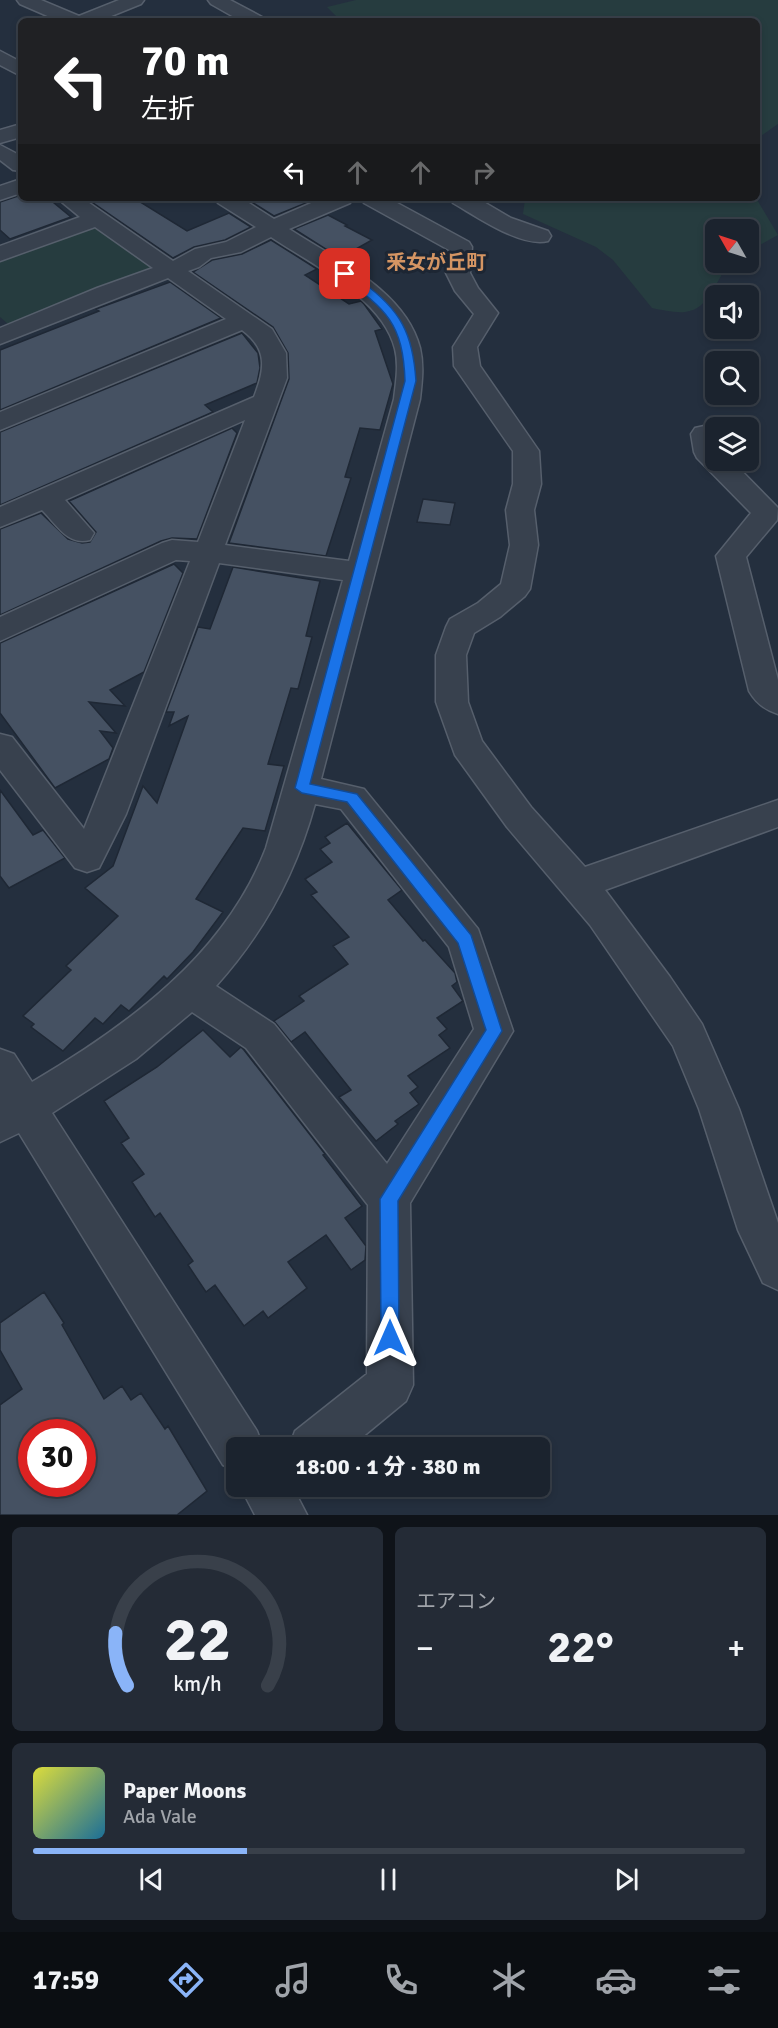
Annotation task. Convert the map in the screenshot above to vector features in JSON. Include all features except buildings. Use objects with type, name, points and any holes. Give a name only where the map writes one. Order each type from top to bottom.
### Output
[{"type":"street","points":[[26,0],[68,18]]},
{"type":"street","points":[[90,18],[135,0]]},
{"type":"street","points":[[217,0],[250,18]]},
{"type":"street","points":[[0,57],[18,68]]},
{"type":"street","points":[[0,137],[18,131]]},
{"type":"street","points":[[0,151],[18,163]]},
{"type":"street","points":[[0,193],[18,187]]},
{"type":"street","points":[[0,746],[87,858],[109,814],[274,378],[274,353],[263,334],[72,201]]},
{"type":"street","points":[[13,1115],[126,1043],[161,1017],[239,933],[270,881],[289,833],[302,788],[407,399],[411,381],[409,352],[394,318],[371,293],[231,201]]},
{"type":"street","points":[[0,337],[105,293],[170,270],[218,248],[226,249],[242,243],[335,201]]},
{"type":"street","points":[[377,201],[461,247],[458,273],[467,291],[486,313],[465,347],[467,366],[526,451],[527,484],[520,510],[524,545],[515,589],[489,610],[461,627],[451,655],[452,702],[467,746],[519,817],[579,884],[657,989],[688,1036],[719,1109],[759,1230],[778,1268]]},
{"type":"street","points":[[466,201],[503,223],[540,236]]},
{"type":"street","points":[[0,254],[98,219]]},
{"type":"street","points":[[0,422],[246,320]]},
{"type":"street","points":[[0,518],[266,401]]},
{"type":"street","points":[[704,434],[707,452],[766,513],[731,556],[765,690],[778,702]]},
{"type":"street","points":[[46,497],[80,533]]},
{"type":"street","points":[[0,630],[172,550],[208,552],[360,572]]},
{"type":"street","points":[[302,788],[352,798],[465,940],[494,1031],[389,1199],[390,1385],[326,1437]]},
{"type":"street","points":[[579,884],[778,813]]},
{"type":"street","points":[[189,989],[260,1036],[389,1199]]},
{"type":"street","points":[[0,1067],[13,1115],[233,1437]]},
{"type":"street","points":[[271,1497],[283,1515]]},
{"type":"green space","points":[[356,0],[778,0],[778,124],[760,137],[760,18],[338,18],[327,7]]},
{"type":"green space","points":[[525,201],[758,201],[778,235],[759,245],[759,219],[705,219],[705,273],[723,273],[715,285],[705,285],[705,301],[694,310],[685,312],[652,308],[613,260],[596,247],[523,214]]},
{"type":"green space","points":[[87,227],[101,227],[151,264],[150,269],[8,324],[0,317],[0,259]]},
{"type":"district","name":"釆女が丘町","points":[[436,262]]},
{"type":"route","points":[[345,274],[371,293],[394,318],[409,352],[411,381],[302,788],[352,798],[465,940],[494,1031],[389,1199],[390,1338]]}]
